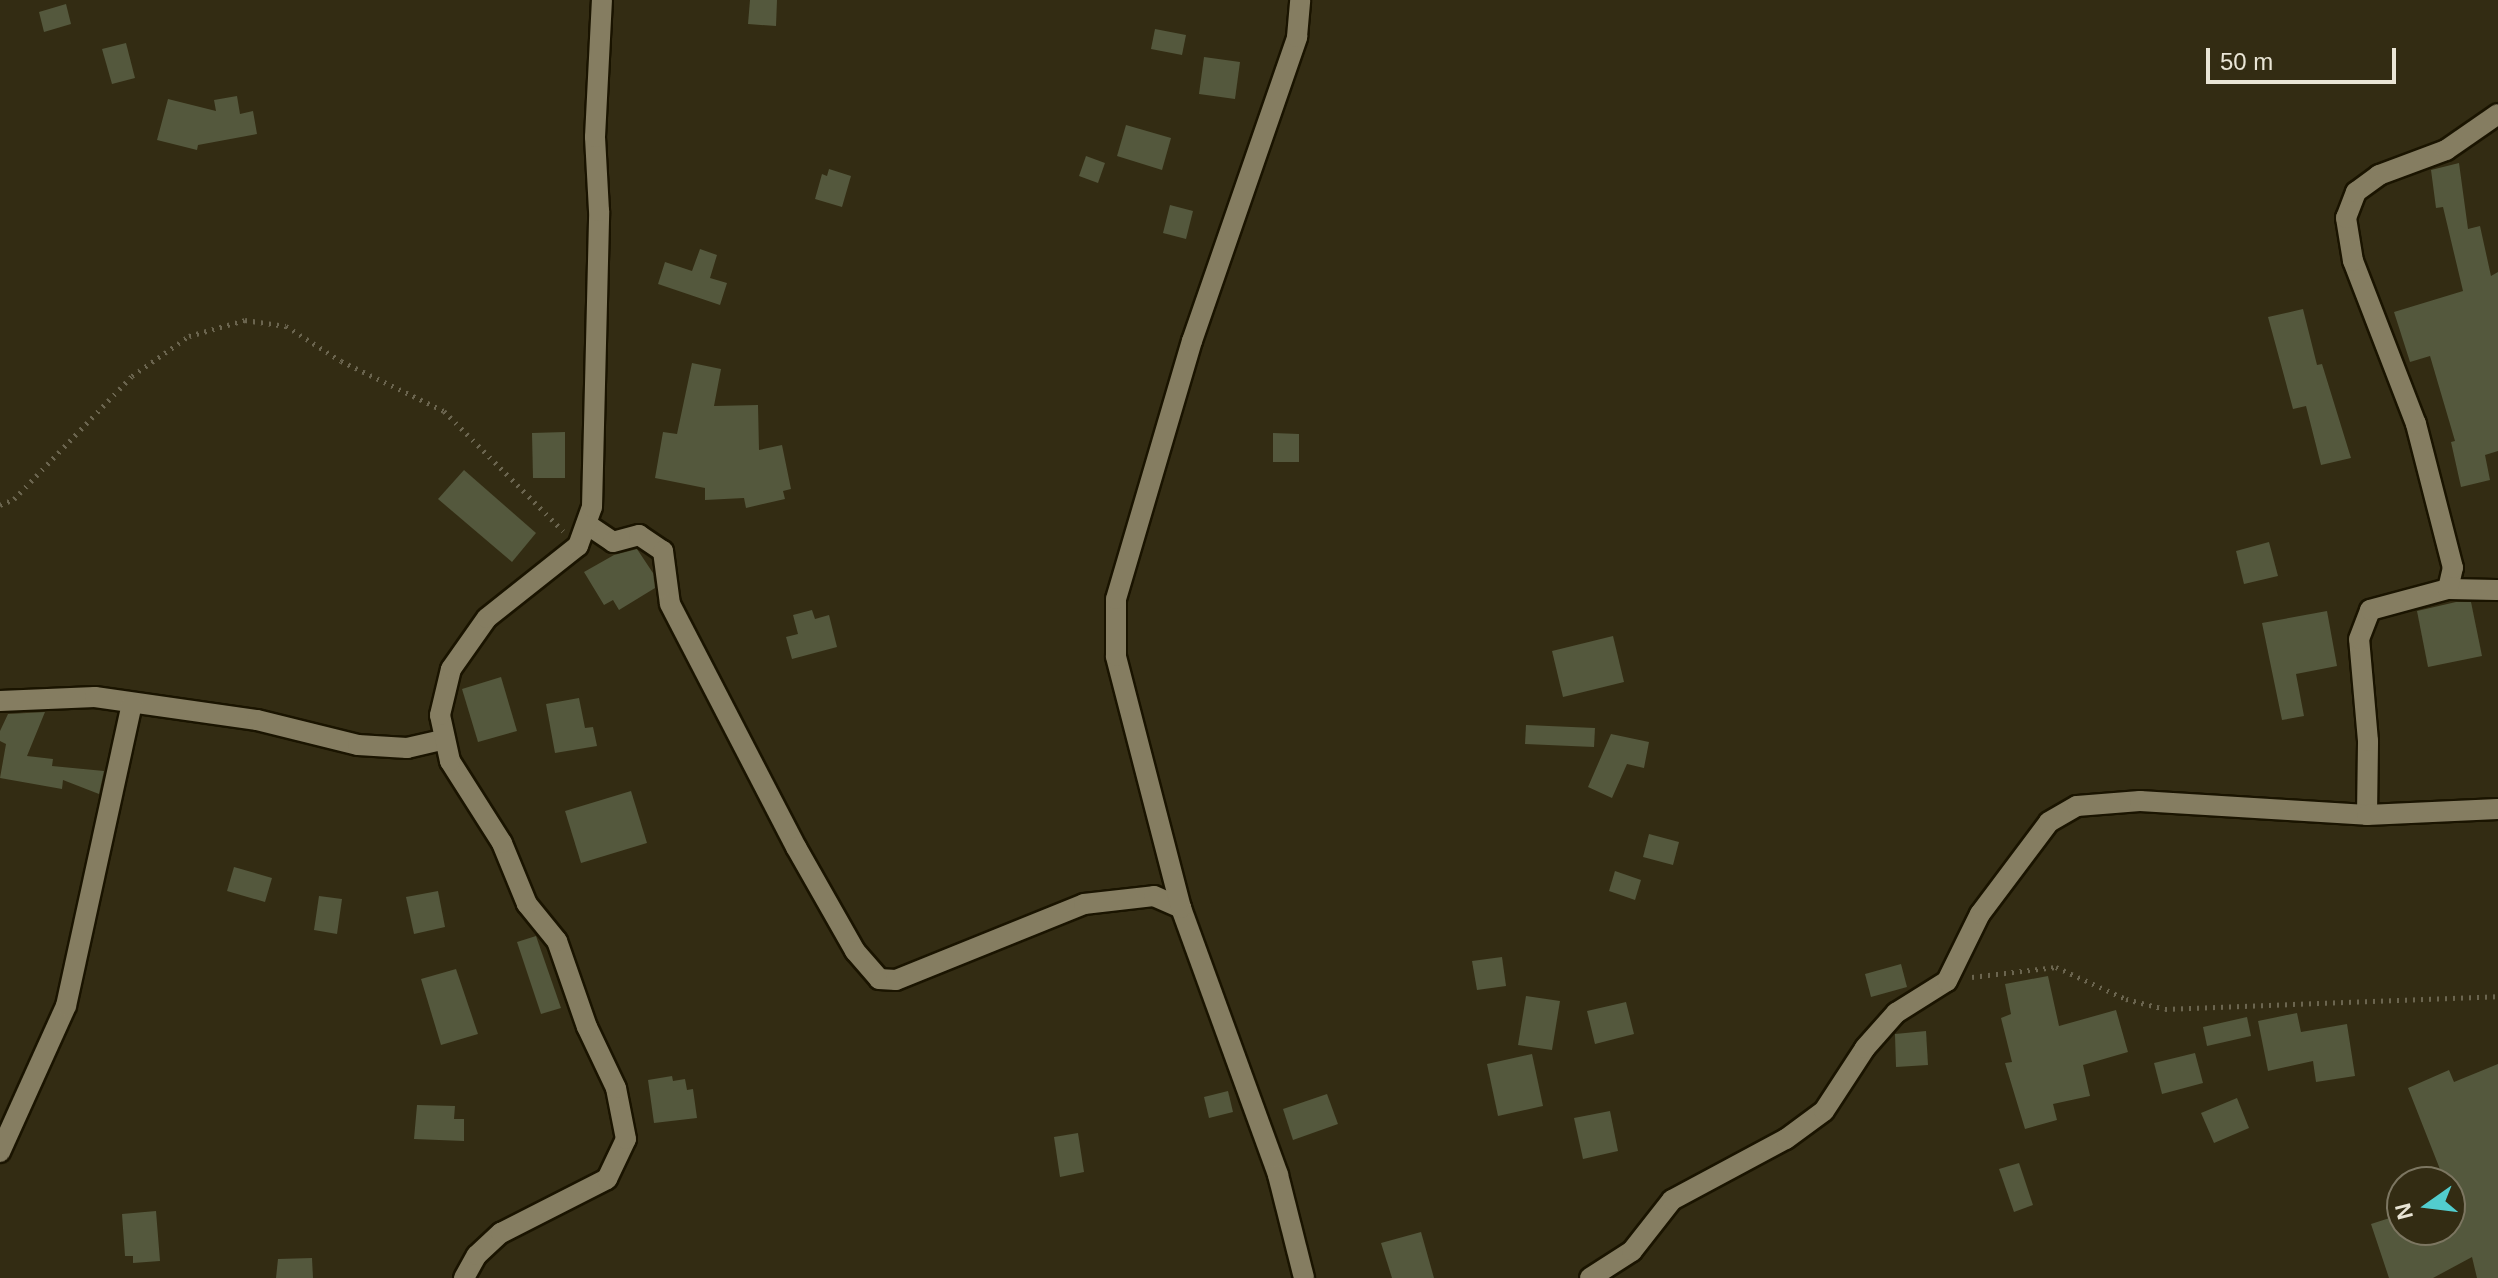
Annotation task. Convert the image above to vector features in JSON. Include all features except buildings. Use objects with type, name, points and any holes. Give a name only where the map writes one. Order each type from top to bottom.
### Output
[{"type":"street","points":[[464,1278],[477,1255],[501,1233],[607,1179],[626,1139],[616,1088],[587,1027],[557,941],[527,904],[502,843],[441,740],[440,715],[451,669],[487,618],[578,546],[588,525],[602,0]]},
{"type":"street","points":[[1300,0],[1297,37],[1192,341],[1116,599],[1116,656],[1181,908],[1278,1175],[1304,1278]]},
{"type":"street","points":[[2448,589],[2453,568],[2439,504],[2393,356],[2353,261],[2346,218],[2356,192],[2379,175],[2446,150],[2498,114]]},
{"type":"street","points":[[588,525],[613,542],[639,535],[663,551],[670,604],[796,847],[855,951],[879,979],[896,980],[1084,904],[1154,896],[1181,908]]},
{"type":"street","points":[[2367,815],[2368,741],[2359,639],[2370,610],[2448,589],[2498,590]]},
{"type":"street","points":[[0,701],[95,697],[270,722],[358,745],[407,748],[441,740]]},
{"type":"street","points":[[0,1152],[66,1006],[132,704]]},
{"type":"street","points":[[1590,1278],[1632,1251],[1672,1200],[1786,1139],[1824,1111],[1865,1048],[1896,1013],[1947,981],[1980,914],[2049,822],[2077,806],[2140,801],[2367,815],[2498,809]]},
{"type":"path","points":[[0,505],[14,499],[132,376],[189,336],[245,320],[286,326],[341,361],[444,411],[578,546]]},
{"type":"path","points":[[1947,981],[2056,967],[2126,999],[2165,1009],[2205,1010],[2498,996]]}]
